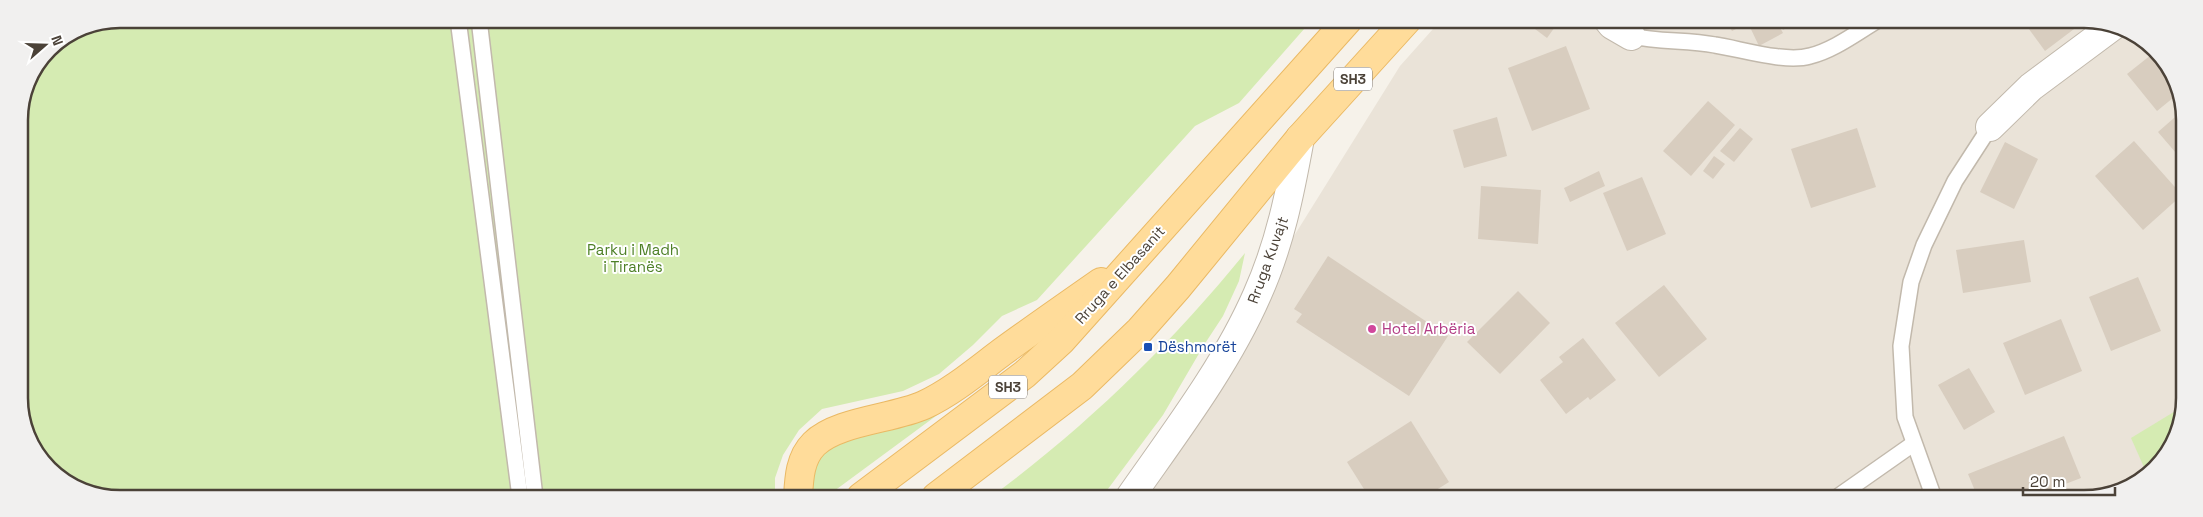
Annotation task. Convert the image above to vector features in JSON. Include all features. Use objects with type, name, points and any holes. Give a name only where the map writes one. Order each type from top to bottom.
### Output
[{"type":"main road","name":"Rruga e Elbasanit","points":[[872,490],[1025,374],[1061,341],[1341,28]]},
{"type":"main road","name":"SH3","points":[[946,490],[1082,386],[1140,330],[1178,287],[1300,138],[1400,28]]},
{"type":"main road","points":[[798,490],[799,475],[804,458],[814,444],[833,431],[896,415],[924,405],[976,372],[1043,322],[1137,257]]},
{"type":"street","points":[[1617,28],[1631,36]]},
{"type":"street","points":[[1990,127],[2031,87],[2107,30]]},
{"type":"street","name":"Rruga Kuvajt","points":[[1135,489],[1200,396],[1257,296],[1285,218],[1300,138]]},
{"type":"lane","points":[[459,28],[519,490]]},
{"type":"lane","points":[[480,28],[534,490]]},
{"type":"lane","points":[[1631,36],[1653,41],[1714,44],[1775,56],[1808,57],[1832,47],[1864,28]]},
{"type":"lane","points":[[1931,489],[1905,417],[1901,346],[1911,282],[1924,245],[1955,181],[1990,127]]},
{"type":"lane","points":[[1849,489],[1913,444]]},
{"type":"shaded area","points":[[1434,28],[2089,28],[2113,32],[2139,47],[2156,64],[2166,79],[2174,102],[2176,120],[2176,397],[2174,415],[2166,438],[2153,458],[2134,474],[2113,485],[2089,489],[1122,489],[1294,236],[1400,66]]},
{"type":"green space","name":"Parku i Madh i Tiranës","points":[[108,28],[1305,28],[1239,103],[1195,126],[1037,300],[1002,316],[973,345],[939,374],[903,391],[822,409],[799,430],[783,455],[775,478],[775,490],[120,490],[102,488],[79,480],[64,470],[47,453],[35,432],[28,409],[28,114],[29,102],[37,79],[42,70],[70,70],[70,42],[85,35]]},
{"type":"green space","points":[[1245,253],[1239,281],[1223,316],[1163,415],[1108,489],[1001,490],[1061,442],[1126,383],[1216,287]]},
{"type":"green space","points":[[944,410],[836,490],[812,490],[814,463],[823,451],[836,444],[905,425]]},
{"type":"green space","points":[[2174,412],[2166,438],[2153,458],[2144,467],[2131,438]]},
{"type":"building","points":[[1534,28],[1554,28],[1547,38]]},
{"type":"building","points":[[1750,28],[1780,28],[1783,33],[1759,46]]},
{"type":"building","points":[[2028,28],[2075,28],[2045,51]]},
{"type":"building","points":[[1566,46],[1590,109],[1532,131],[1508,68]]},
{"type":"building","points":[[2149,56],[2166,79],[2173,98],[2157,111],[2127,74]]},
{"type":"building","points":[[1708,101],[1735,125],[1691,176],[1663,151]]},
{"type":"building","points":[[1497,117],[1507,156],[1464,168],[1453,130]]},
{"type":"building","points":[[2175,117],[2176,153],[2158,132]]},
{"type":"building","points":[[1740,128],[1753,139],[1734,162],[1720,151]]},
{"type":"building","points":[[1857,128],[1876,187],[1811,208],[1791,149]]},
{"type":"building","points":[[2134,141],[2176,188],[2176,200],[2143,230],[2095,176]]},
{"type":"building","points":[[2005,142],[2038,159],[2014,209],[1980,192]]},
{"type":"building","points":[[1714,156],[1725,164],[1713,179],[1703,171]]},
{"type":"building","points":[[1599,171],[1605,186],[1570,202],[1564,188]]},
{"type":"building","points":[[1642,177],[1666,234],[1627,251],[1603,193]]},
{"type":"building","points":[[1481,186],[1541,190],[1538,244],[1478,239]]},
{"type":"building","points":[[2024,240],[2031,282],[1963,293],[1956,250]]},
{"type":"building","name":"Hotel Arbëria","points":[[1328,256],[1448,336],[1409,396],[1296,322],[1302,314],[1294,309]]},
{"type":"building","points":[[2138,277],[2161,331],[2111,351],[2089,297]]},
{"type":"building","points":[[1664,285],[1707,339],[1659,377],[1615,323]]},
{"type":"building","points":[[1518,291],[1550,323],[1500,374],[1467,342]]},
{"type":"building","points":[[2061,319],[2082,371],[2025,395],[2003,343]]},
{"type":"building","points":[[1583,338],[1616,380],[1590,400],[1588,397],[1566,414],[1540,380],[1563,362],[1559,357]]},
{"type":"building","points":[[1969,368],[1995,412],[1964,430],[1938,385]]},
{"type":"building","points":[[1411,421],[1449,482],[1437,489],[1364,489],[1347,462]]},
{"type":"building","points":[[2064,436],[2081,478],[2052,489],[1974,489],[1968,474]]},
{"type":"place","name":"Hotel Arbëria","points":[[1372,329]]},
{"type":"place","name":"Dëshmorët","points":[[1148,347]]}]
